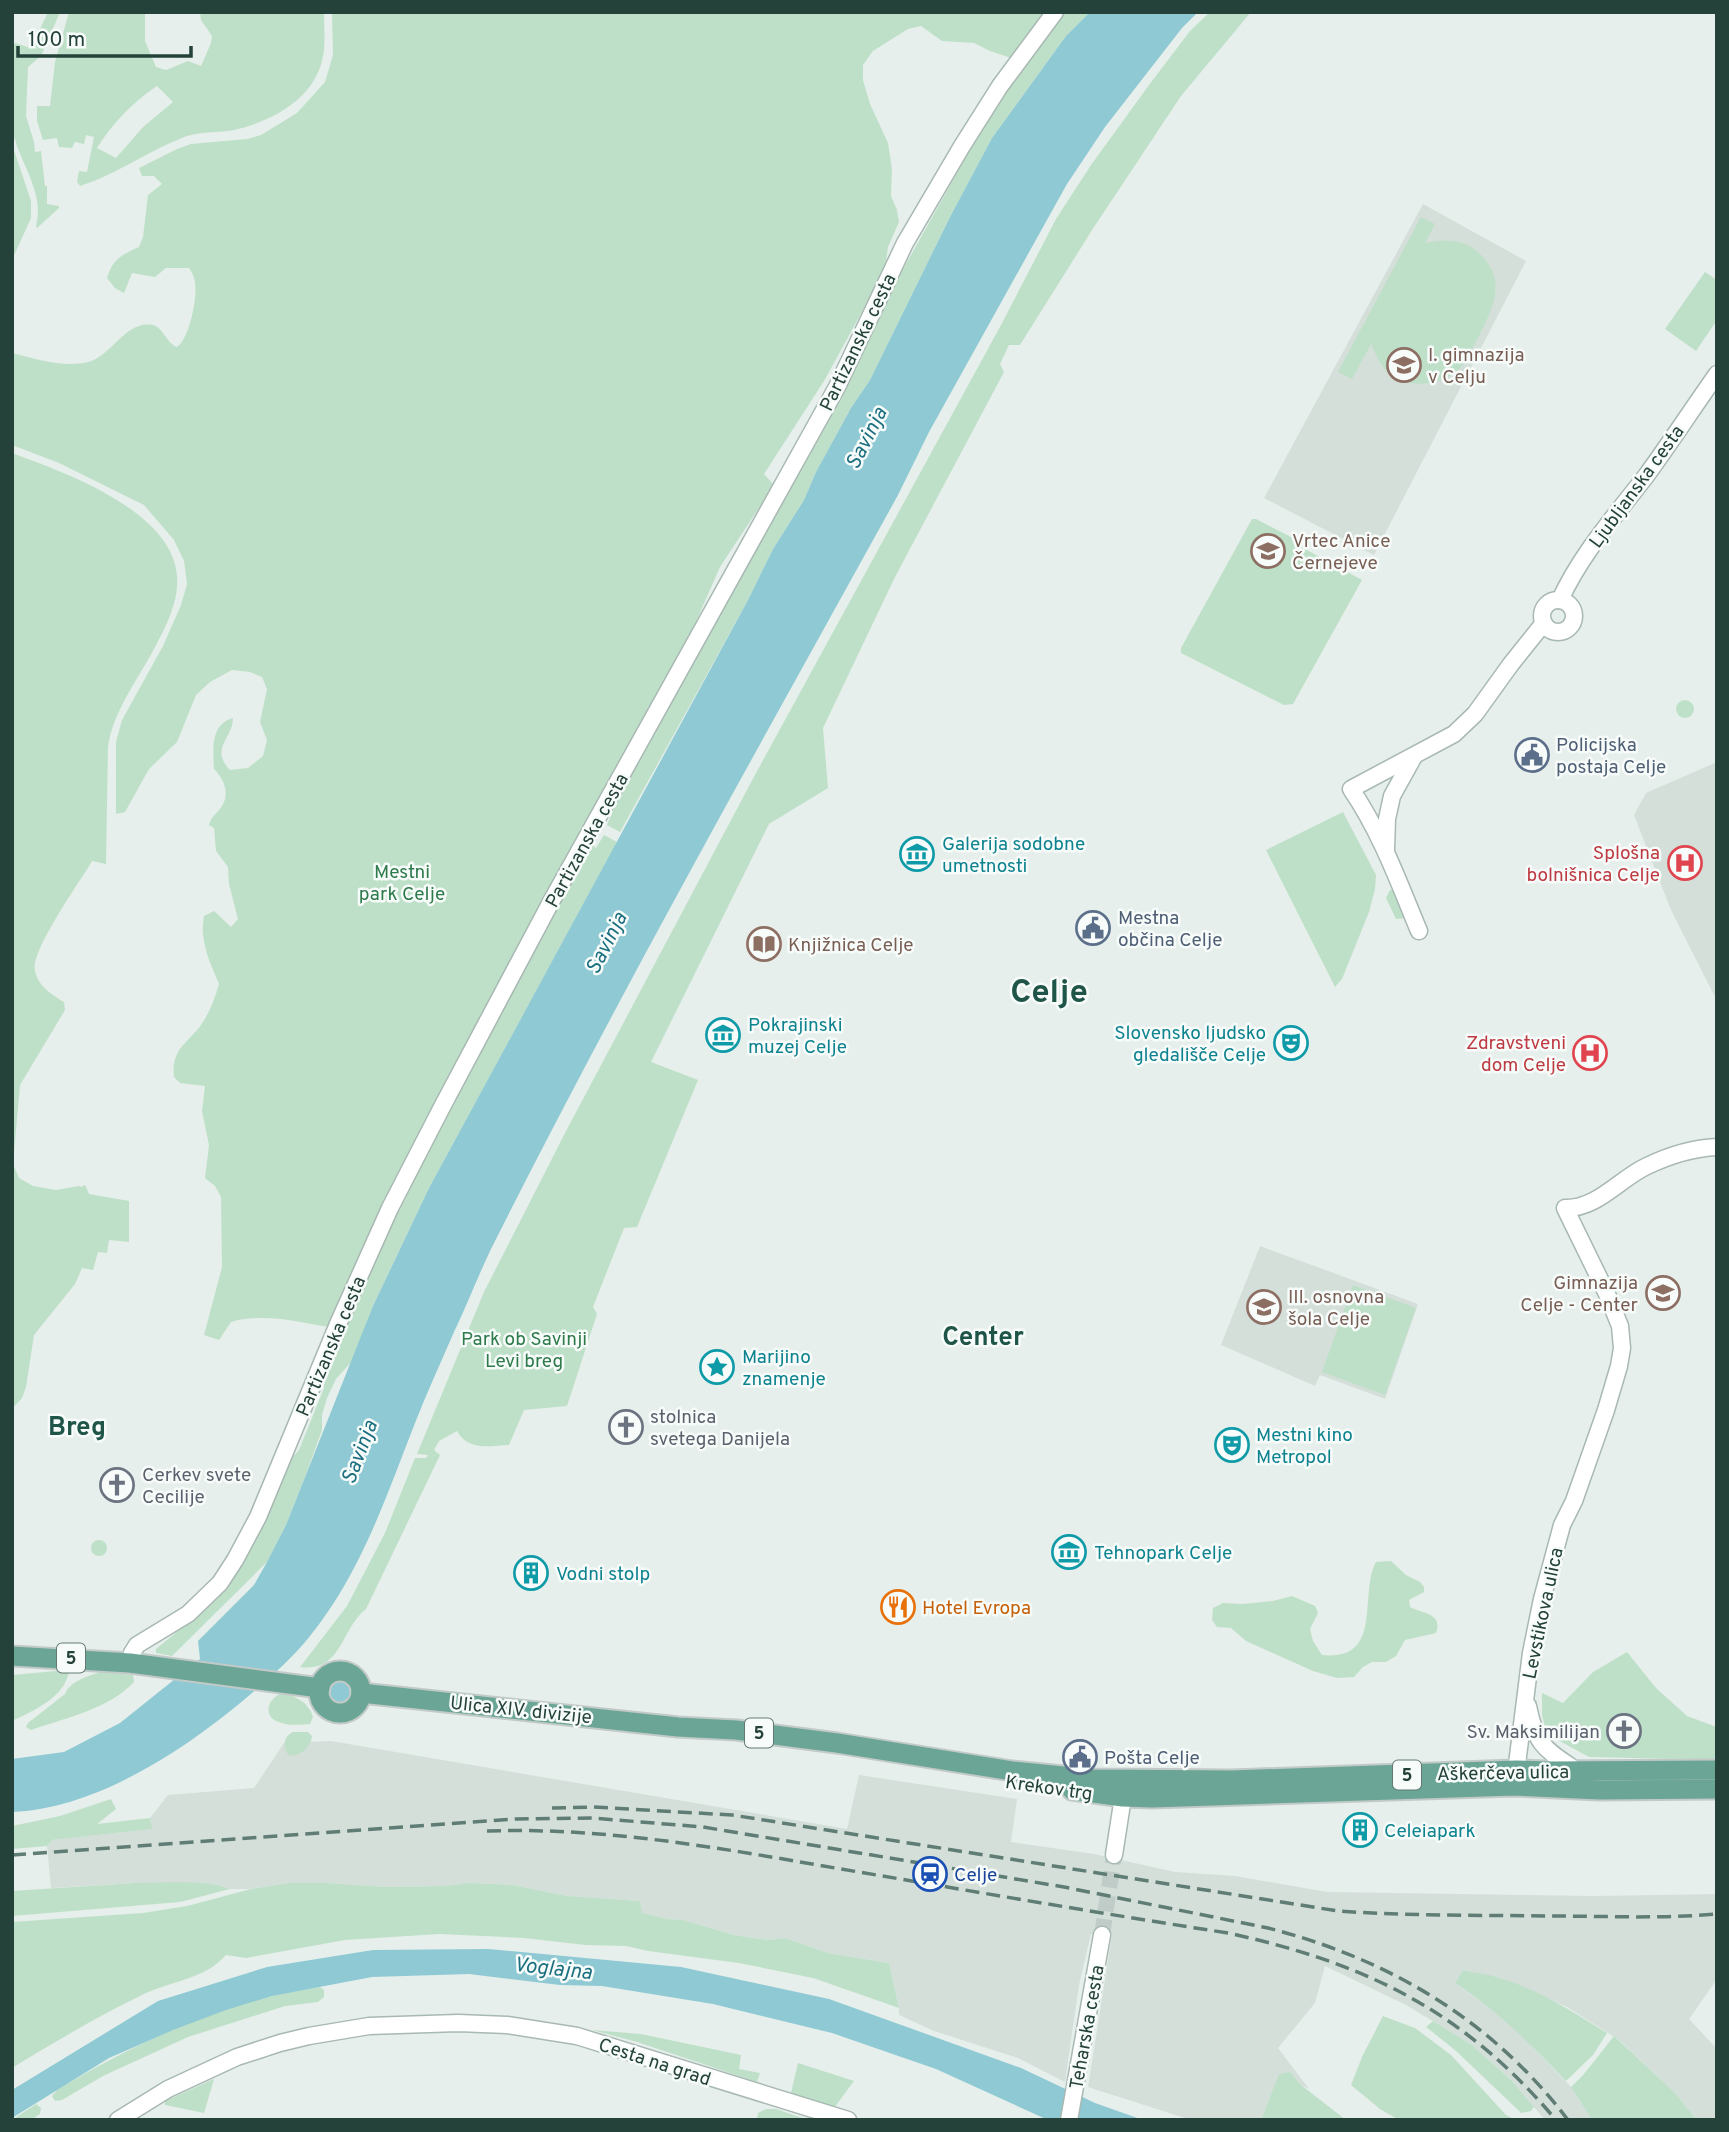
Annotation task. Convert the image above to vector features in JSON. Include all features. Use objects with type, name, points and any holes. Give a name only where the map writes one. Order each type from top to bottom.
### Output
[{"type":"main road","name":"5","points":[[12,1656],[138,1664],[320,1688]]},
{"type":"main road","points":[[339,1671],[355,1677],[361,1693],[353,1709],[341,1713],[325,1706],[320,1688],[326,1676],[339,1671]]},
{"type":"main road","name":"Ulica XIV. divizije","points":[[361,1693],[681,1727],[736,1730],[941,1760]]},
{"type":"main road","name":"Ulica XIV. divizije","points":[[681,1727],[735,1741],[976,1776]]},
{"type":"main road","name":"Krekov trg","points":[[941,1760],[1122,1789]]},
{"type":"main road","name":"Aškerčeva ulica","points":[[1122,1789],[1152,1798],[1515,1778],[1577,1771],[1717,1770]]},
{"type":"main road","name":"Krekov trg","points":[[976,1776],[1122,1789]]},
{"type":"main road","name":"Aškerčeva ulica","points":[[1515,1778],[1600,1790],[1717,1789]]},
{"type":"street","name":"Partizanska cesta","points":[[138,1664],[132,1654],[137,1645],[188,1614],[220,1583],[235,1560],[258,1517],[338,1324],[390,1208],[442,1107],[552,900],[837,387],[905,243],[1000,86],[1055,12]]},
{"type":"street","name":"Ljubljanska cesta","points":[[1386,851],[1365,809],[1351,789],[1454,734],[1465,724],[1543,624],[1541,615],[1544,607],[1551,601],[1560,600],[1584,557],[1648,473],[1717,374]]},
{"type":"street","points":[[1543,624],[1549,631],[1558,633],[1566,631],[1572,624],[1573,609],[1560,600]]},
{"type":"street","points":[[1415,756],[1392,796],[1387,819],[1386,851],[1419,932]]},
{"type":"street","name":"Levstikova ulica","points":[[1515,1778],[1542,1598],[1562,1525],[1574,1501],[1606,1410],[1622,1348],[1620,1326],[1607,1294],[1565,1208],[1576,1208],[1590,1203],[1646,1166],[1682,1153],[1717,1147]]},
{"type":"street","points":[[1526,1694],[1535,1734],[1547,1750],[1577,1771]]},
{"type":"street","points":[[1114,1855],[1122,1789]]},
{"type":"street","name":"Teharska cesta","points":[[1069,2120],[1102,1935]]},
{"type":"street","name":"Cesta na grad","points":[[118,2120],[168,2089],[237,2057],[280,2043],[369,2025],[458,2023],[507,2025],[577,2036],[848,2120]]},
{"type":"shaded area","name":"I. gimnazija v Celju","points":[[1423,204],[1526,261],[1374,555],[1264,498]]},
{"type":"shaded area","name":"Splošna bolnišnica Celje","points":[[1717,762],[1717,1001],[1671,910],[1634,815],[1646,793]]},
{"type":"shaded area","points":[[1260,1246],[1418,1304],[1385,1399],[1320,1375],[1315,1386],[1221,1345]]},
{"type":"shaded area","points":[[331,1741],[847,1829],[859,1775],[1017,1799],[1011,1842],[1094,1854],[1175,1872],[1235,1876],[1327,1892],[1596,1896],[1717,1894],[1717,1979],[1689,2019],[1717,2049],[1717,2120],[1697,2120],[1675,2093],[1619,2040],[1567,2007],[1500,1978],[1463,1970],[1455,1983],[1493,2010],[1523,2037],[1571,2087],[1592,2120],[1545,2120],[1511,2080],[1472,2045],[1406,2005],[1325,1966],[1315,2003],[1278,2048],[1309,2089],[1301,2085],[1290,2072],[1280,2074],[1261,2120],[1191,2120],[1088,2087],[1112,1935],[1091,1934],[1079,1985],[1065,2082],[1018,2058],[934,2031],[899,2015],[889,1963],[828,1953],[785,1938],[768,1940],[734,1935],[683,1920],[641,1913],[639,1901],[567,1896],[513,1885],[475,1883],[388,1887],[289,1883],[251,1889],[230,1889],[201,1884],[135,1883],[51,1888],[47,1846],[51,1840],[151,1829],[150,1818],[168,1795],[254,1788],[284,1743]]},
{"type":"green space","points":[[48,12],[60,12],[41,56],[28,67],[26,116],[35,152],[41,151],[47,204],[59,208],[37,228],[37,200],[12,126],[12,49],[15,43],[31,48]]},
{"type":"green space","points":[[69,12],[145,12],[145,41],[156,67],[166,70],[188,61],[201,66],[212,36],[201,20],[200,12],[324,12],[324,49],[317,75],[300,98],[288,107],[248,126],[187,136],[80,186],[77,182],[79,171],[87,172],[94,137],[86,135],[84,144],[75,142],[72,148],[59,147],[57,138],[43,140],[37,121],[37,106],[50,106],[55,62]],"holes":[[[157,86],[173,102],[143,127],[116,158],[97,148],[124,114]]]},
{"type":"green space","name":"Mestni park Celje","points":[[332,12],[1046,12],[1011,58],[974,43],[942,41],[921,26],[908,29],[873,51],[863,65],[863,80],[870,104],[888,143],[892,169],[891,196],[899,222],[875,288],[824,381],[764,474],[774,485],[720,567],[687,642],[436,1103],[328,1327],[279,1319],[243,1319],[231,1322],[219,1340],[204,1335],[222,1267],[221,1197],[215,1186],[205,1178],[209,1145],[202,1111],[205,1086],[180,1083],[174,1077],[174,1068],[181,1048],[207,1015],[219,984],[204,943],[204,916],[214,911],[231,927],[238,919],[229,884],[228,867],[216,851],[214,828],[209,825],[226,796],[221,777],[214,769],[214,739],[220,726],[233,718],[222,749],[224,762],[230,770],[248,768],[263,756],[267,740],[260,722],[267,689],[262,677],[250,672],[232,670],[210,682],[196,695],[177,742],[149,769],[125,812],[116,814],[116,742],[122,720],[163,646],[181,605],[187,584],[184,561],[174,540],[144,505],[59,463],[12,445],[12,353],[40,360],[79,364],[97,358],[126,333],[143,325],[157,327],[177,347],[182,342],[192,315],[195,294],[194,278],[189,268],[166,268],[155,277],[132,273],[124,293],[115,288],[107,278],[118,258],[139,247],[143,237],[148,195],[162,184],[154,176],[142,176],[139,168],[191,144],[247,139],[261,135],[297,113],[325,82],[333,55]]},
{"type":"green space","points":[[1063,12],[1090,12],[1066,36],[992,138],[870,380],[851,408],[804,500],[773,549],[748,600],[620,832],[607,825],[622,789],[770,517],[850,380],[898,278],[979,134],[1021,68]]},
{"type":"green space","name":"Park ob Savinji Levi breg","points":[[1210,12],[1251,12],[1181,96],[1020,345],[1009,345],[1000,364],[1004,372],[895,577],[823,728],[828,788],[769,824],[651,1062],[698,1080],[637,1227],[624,1228],[593,1307],[597,1314],[567,1406],[524,1410],[509,1445],[473,1444],[467,1442],[457,1431],[439,1441],[434,1450],[440,1455],[366,1609],[333,1656],[314,1667],[300,1667],[347,1606],[385,1533],[415,1458],[426,1458],[428,1455],[417,1454],[484,1292],[756,773],[1001,325],[1056,219],[1149,85],[1190,31]]},
{"type":"green space","points":[[12,144],[31,201],[31,218],[12,260]]},
{"type":"green space","points":[[1421,217],[1435,224],[1425,243],[1447,240],[1460,242],[1473,248],[1488,263],[1495,283],[1489,315],[1466,360],[1449,377],[1424,384],[1398,379],[1384,369],[1371,344],[1352,379],[1338,372]]},
{"type":"green space","points":[[1705,272],[1717,280],[1717,320],[1696,351],[1665,329]]},
{"type":"green space","points":[[12,453],[90,485],[142,518],[161,538],[174,560],[177,586],[165,628],[126,697],[111,734],[108,747],[106,864],[92,861],[57,916],[36,961],[35,971],[39,981],[50,993],[64,1002],[65,1010],[20,1085],[13,1164],[19,1178],[33,1186],[56,1190],[85,1185],[89,1194],[129,1201],[129,1242],[109,1240],[107,1253],[98,1252],[93,1270],[82,1268],[75,1284],[34,1335],[26,1387],[22,1398],[12,1409]]},
{"type":"green space","points":[[1252,519],[1295,539],[1294,543],[1362,580],[1293,704],[1284,705],[1181,653],[1181,648]]},
{"type":"green space","points":[[1685,700],[1691,703],[1694,709],[1691,715],[1685,718],[1679,715],[1676,709],[1679,703]]},
{"type":"green space","points":[[1343,812],[1376,875],[1369,912],[1342,979],[1335,987],[1266,850]]},
{"type":"green space","points":[[604,835],[617,842],[429,1188],[373,1306],[352,1361],[336,1379],[327,1398],[322,1415],[322,1430],[305,1477],[286,1525],[267,1562],[172,1656],[156,1653],[156,1649],[189,1622],[259,1530],[291,1459],[299,1450],[351,1313],[414,1176],[555,911],[592,845],[596,848]]},
{"type":"green space","points":[[1390,890],[1393,890],[1407,918],[1396,919],[1386,898]]},
{"type":"green space","points":[[1353,1285],[1416,1308],[1385,1395],[1322,1372]]},
{"type":"green space","points":[[96,1540],[102,1540],[107,1548],[105,1554],[96,1556],[91,1551],[91,1545]]},
{"type":"green space","points":[[1391,1561],[1424,1587],[1424,1592],[1409,1600],[1410,1607],[1430,1615],[1437,1621],[1436,1633],[1405,1640],[1396,1656],[1386,1662],[1372,1662],[1354,1677],[1337,1678],[1313,1671],[1246,1641],[1231,1628],[1217,1627],[1212,1620],[1213,1608],[1223,1603],[1273,1601],[1292,1596],[1315,1606],[1318,1613],[1310,1629],[1313,1641],[1322,1655],[1342,1654],[1354,1648],[1362,1637],[1371,1576],[1376,1562]]},
{"type":"green space","points":[[1627,1652],[1656,1688],[1687,1716],[1717,1727],[1717,1760],[1589,1757],[1547,1734],[1542,1715],[1542,1693],[1563,1703],[1593,1672]]},
{"type":"green space","points":[[69,1670],[67,1680],[55,1695],[38,1708],[12,1721],[12,1675]]},
{"type":"green space","points":[[101,1672],[133,1675],[134,1682],[112,1699],[86,1712],[31,1730],[26,1727],[75,1682]]},
{"type":"green space","points":[[284,1693],[309,1708],[313,1717],[310,1724],[280,1723],[272,1718],[268,1710],[271,1701]]},
{"type":"green space","points":[[293,1732],[308,1732],[312,1736],[310,1744],[304,1750],[289,1756],[285,1742]]},
{"type":"green space","points":[[111,1799],[116,1809],[97,1824],[150,1818],[152,1829],[52,1840],[47,1846],[12,1849],[12,1826],[60,1816]]},
{"type":"green space","points":[[135,1883],[197,1883],[230,1889],[180,1902],[12,1916],[12,1891]]},
{"type":"green space","points":[[289,1883],[388,1887],[471,1883],[513,1885],[567,1896],[640,1901],[642,1913],[683,1920],[734,1935],[768,1940],[785,1938],[828,1953],[889,1963],[899,2008],[813,1978],[739,1963],[626,1946],[439,1934],[345,1940],[246,1958],[226,1955],[202,1973],[127,2002],[12,2068],[12,1922],[143,1913]]},
{"type":"green space","points":[[1463,1970],[1495,1977],[1528,1989],[1607,2033],[1593,2055],[1566,2081],[1499,2016],[1455,1983]]},
{"type":"green space","points":[[320,1987],[324,1990],[324,1997],[318,2002],[285,2006],[188,2037],[103,2076],[62,2100],[55,2101],[52,2096],[57,2090],[87,2072],[184,2025],[251,2001]]},
{"type":"green space","points":[[1383,2016],[1415,2028],[1451,2055],[1506,2115],[1516,2120],[1399,2120],[1380,2109],[1351,2085]]},
{"type":"green space","points":[[1433,2021],[1472,2045],[1511,2080],[1534,2107],[1531,2111],[1521,2113],[1455,2050],[1426,2027]]},
{"type":"green space","points":[[592,2030],[641,2034],[741,2055],[739,2069],[760,2073],[757,2082]]},
{"type":"green space","points":[[1614,2036],[1675,2093],[1697,2120],[1592,2120],[1571,2087]]},
{"type":"green space","points":[[798,2063],[854,2081],[834,2108],[791,2093]]},
{"type":"green space","points":[[1290,2072],[1301,2085],[1346,2120],[1261,2120],[1279,2074]]},
{"type":"green space","points":[[214,2079],[204,2113],[165,2105],[165,2101]]},
{"type":"green space","points":[[36,2104],[41,2108],[40,2114],[31,2120],[12,2120]]},
{"type":"green space","points":[[766,2109],[776,2109],[808,2120],[757,2120],[758,2113]]},
{"type":"water","name":"Savinja","points":[[1090,12],[1198,12],[1182,28],[1105,127],[1067,184],[640,964],[491,1249],[424,1400],[371,1534],[344,1587],[310,1636],[287,1661],[221,1719],[166,1757],[106,1789],[43,1808],[12,1812],[12,1759],[64,1752],[120,1723],[200,1659],[198,1641],[254,1585],[286,1525],[373,1306],[429,1188],[748,600],[773,549],[804,500],[851,408],[870,380],[992,138],[1066,36]]},
{"type":"water","points":[[340,1681],[348,1684],[351,1692],[348,1700],[340,1703],[332,1700],[329,1692],[332,1684]]},
{"type":"water","name":"Voglajna","points":[[488,1949],[681,1967],[829,1999],[1021,2068],[1095,2103],[1143,2120],[1048,2120],[936,2069],[832,2033],[713,2004],[602,1986],[560,1985],[469,1974],[372,1977],[272,1996],[226,2010],[109,2058],[12,2118],[12,2090],[158,2001],[267,1967],[373,1950]]},
{"type":"tunnel","points":[[1102,1935],[1114,1855]]},
{"type":"railway","points":[[552,1808],[593,1807],[732,1815],[1338,1911],[1418,1915],[1634,1917],[1717,1914]]},
{"type":"railway","points":[[12,1855],[516,1819],[592,1818],[703,1827],[1064,1887],[1268,1928],[1355,1957],[1396,1976],[1472,2023],[1538,2084],[1568,2120]]},
{"type":"railway","points":[[487,1831],[575,1832],[705,1846],[1228,1933],[1278,1945],[1368,1977],[1409,1997],[1448,2021],[1485,2049],[1521,2082],[1556,2120]]},
{"type":"place","name":"I. gimnazija v Celju","points":[[1404,365]]},
{"type":"place","name":"Vrtec Anice Černejeve","points":[[1268,551]]},
{"type":"place","name":"Policijska postaja Celje","points":[[1532,755]]},
{"type":"place","name":"Galerija sodobne umetnosti","points":[[917,854]]},
{"type":"place","name":"Splošna bolnišnica Celje","points":[[1685,863]]},
{"type":"place","name":"Mestna občina Celje","points":[[1093,928]]},
{"type":"place","name":"Knjižnica Celje","points":[[764,944]]},
{"type":"place","name":"Pokrajinski muzej Celje","points":[[723,1035]]},
{"type":"place","name":"Slovensko ljudsko gledališče Celje","points":[[1291,1043]]},
{"type":"place","name":"Zdravstveni dom Celje","points":[[1590,1053]]},
{"type":"place","name":"Gimnazija Celje - Center","points":[[1663,1293]]},
{"type":"place","name":"III. osnovna šola Celje","points":[[1264,1307]]},
{"type":"place","name":"Marijino znamenje","points":[[717,1367]]},
{"type":"place","name":"stolnica svetega Danijela","points":[[626,1427]]},
{"type":"place","name":"Mestni kino Metropol","points":[[1232,1445]]},
{"type":"place","name":"Cerkev svete Cecilije","points":[[117,1485]]},
{"type":"place","name":"Tehnopark Celje","points":[[1069,1552]]},
{"type":"place","name":"Vodni stolp","points":[[531,1573]]},
{"type":"place","name":"Hotel Evropa","points":[[898,1607]]},
{"type":"place","name":"Sv. Maksimilijan","points":[[1624,1731]]},
{"type":"place","name":"Pošta Celje","points":[[1080,1757]]},
{"type":"place","name":"Celeiapark","points":[[1360,1830]]},
{"type":"place","name":"Celje","points":[[930,1874]]},
{"type":"district","name":"Celje","points":[[1049,990]]},
{"type":"district","name":"Center","points":[[983,1336]]},
{"type":"district","name":"Breg","points":[[77,1426]]}]
